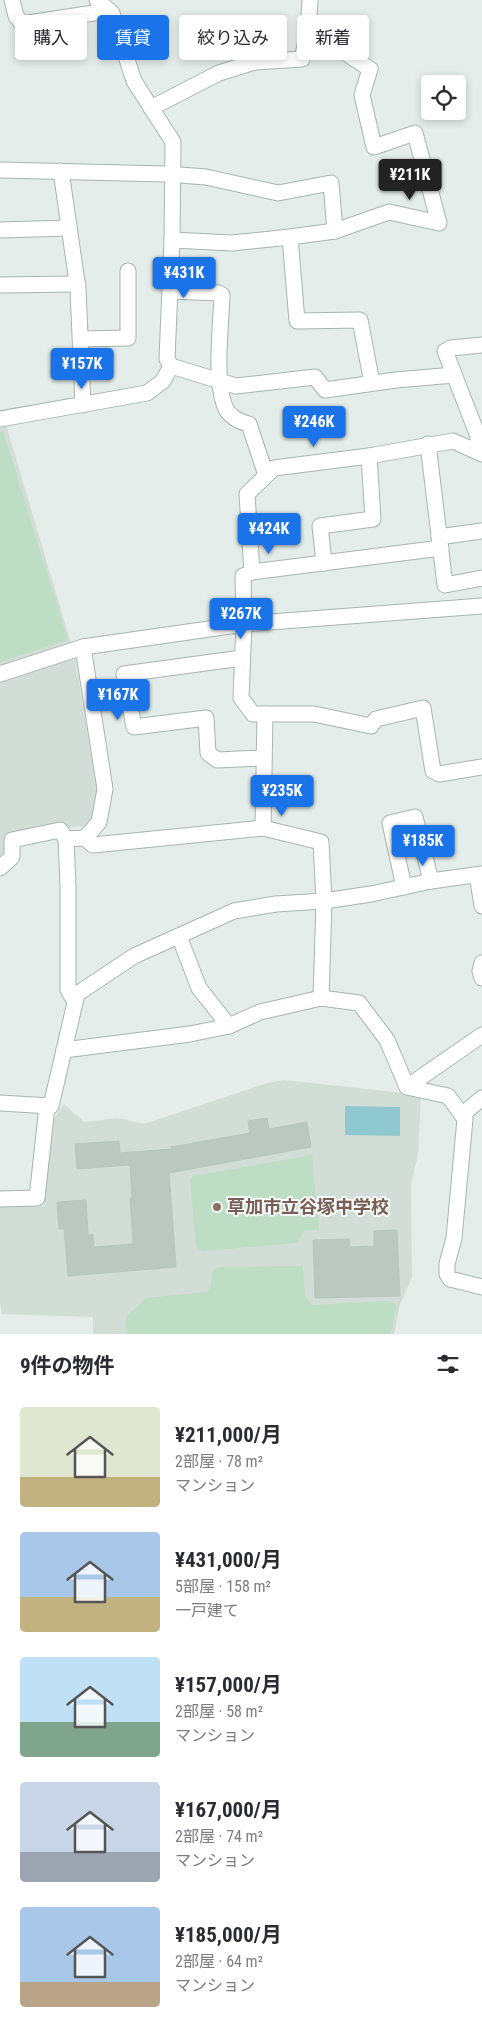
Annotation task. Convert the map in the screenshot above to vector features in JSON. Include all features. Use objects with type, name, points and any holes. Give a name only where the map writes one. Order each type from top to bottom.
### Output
[{"type":"street","points":[[12,0],[16,16],[22,24],[94,13],[100,3],[112,13],[134,81],[173,142],[168,359],[171,366],[236,386],[315,377],[325,390],[372,383],[454,375]]},
{"type":"street","points":[[309,15],[310,0]]},
{"type":"street","points":[[151,108],[220,74],[246,65],[255,62],[297,59]]},
{"type":"street","points":[[172,240],[232,243],[290,238],[335,231],[389,212],[438,223],[415,133],[374,147],[362,95],[370,69],[356,60]]},
{"type":"street","points":[[0,170],[206,177],[278,193],[331,183],[335,231]]},
{"type":"street","points":[[61,171],[78,284],[83,405]]},
{"type":"street","points":[[0,230],[69,228]]},
{"type":"street","points":[[290,238],[297,321],[360,320],[372,383]]},
{"type":"street","points":[[81,339],[128,338],[128,271]]},
{"type":"street","points":[[0,285],[78,284]]},
{"type":"street","points":[[170,291],[219,293],[222,295],[220,382],[226,408],[239,422],[249,424],[266,475]]},
{"type":"street","points":[[480,453],[478,436],[445,351],[451,348],[482,345]]},
{"type":"street","points":[[0,419],[147,392],[163,382],[171,366]]},
{"type":"street","points":[[252,572],[247,494],[274,468],[369,456],[453,441],[480,453]]},
{"type":"street","points":[[428,444],[446,585],[482,578]]},
{"type":"street","points":[[324,563],[320,526],[373,519],[369,456]]},
{"type":"street","points":[[482,531],[440,543],[324,563],[252,572],[243,576],[244,624],[241,698],[253,714],[314,714],[371,726],[376,719],[423,708],[433,771],[439,774],[482,767]]},
{"type":"street","points":[[0,674],[83,647],[244,624],[482,606]]},
{"type":"street","points":[[83,647],[106,789],[99,822],[85,838]]},
{"type":"street","points":[[242,658],[124,674],[134,727],[206,718],[208,753],[217,760],[264,758]]},
{"type":"street","points":[[263,828],[265,714]]},
{"type":"street","points":[[404,887],[390,823],[415,817],[431,881]]},
{"type":"street","points":[[66,839],[85,838],[93,844],[263,828],[321,842],[324,901],[321,998]]},
{"type":"street","points":[[0,868],[12,857],[12,840],[60,830],[66,839],[68,990],[75,1002]]},
{"type":"street","points":[[0,1103],[51,1106],[76,994],[134,956],[234,911],[276,904],[324,901],[479,874],[482,906]]},
{"type":"street","points":[[179,936],[199,988],[230,1026]]},
{"type":"street","points":[[482,964],[480,971],[482,978]]},
{"type":"street","points":[[64,1050],[190,1034],[230,1026],[260,1012],[321,998],[359,1003],[387,1040],[407,1088]]},
{"type":"street","points":[[407,1088],[482,1035]]},
{"type":"street","points":[[407,1088],[448,1096],[465,1119],[454,1238],[447,1264],[447,1274],[450,1279],[482,1287]]},
{"type":"street","points":[[462,1115],[482,1098]]},
{"type":"street","points":[[0,1199],[37,1198],[47,1106]]},
{"type":"shaded area","points":[[6,425],[75,657],[97,791],[93,814],[87,826],[65,828],[61,823],[4,836],[5,852],[0,856],[0,426]]},
{"type":"shaded area","name":"草加市立谷塚中学校","points":[[284,1080],[421,1095],[418,1155],[411,1183],[412,1277],[400,1305],[394,1334],[93,1334],[93,1317],[2,1314],[0,1302],[0,1207],[44,1206],[54,1119],[64,1104],[84,1122],[118,1118],[144,1124],[267,1083]]},
{"type":"green space","points":[[3,431],[68,640],[0,662],[0,432]]},
{"type":"green space","points":[[312,1155],[319,1230],[305,1230],[297,1243],[203,1251],[196,1247],[190,1180],[193,1176]]},
{"type":"green space","points":[[303,1266],[305,1296],[312,1305],[389,1301],[397,1305],[391,1334],[126,1334],[126,1317],[146,1298],[207,1292],[211,1285],[212,1272],[218,1267]]},
{"type":"water","points":[[345,1106],[400,1107],[400,1136],[345,1135]]},
{"type":"building","points":[[267,1118],[269,1129],[307,1122],[311,1147],[169,1173],[176,1267],[68,1276],[64,1229],[59,1229],[57,1202],[86,1200],[88,1235],[93,1234],[94,1247],[133,1244],[130,1165],[77,1169],[75,1144],[119,1141],[120,1153],[172,1149],[171,1147],[250,1133],[248,1121]]},
{"type":"building","points":[[397,1230],[400,1296],[315,1298],[313,1240],[349,1239],[350,1247],[374,1246],[374,1231]]},
{"type":"place","name":"草加市立谷塚中学校","points":[[217,1207]]}]
